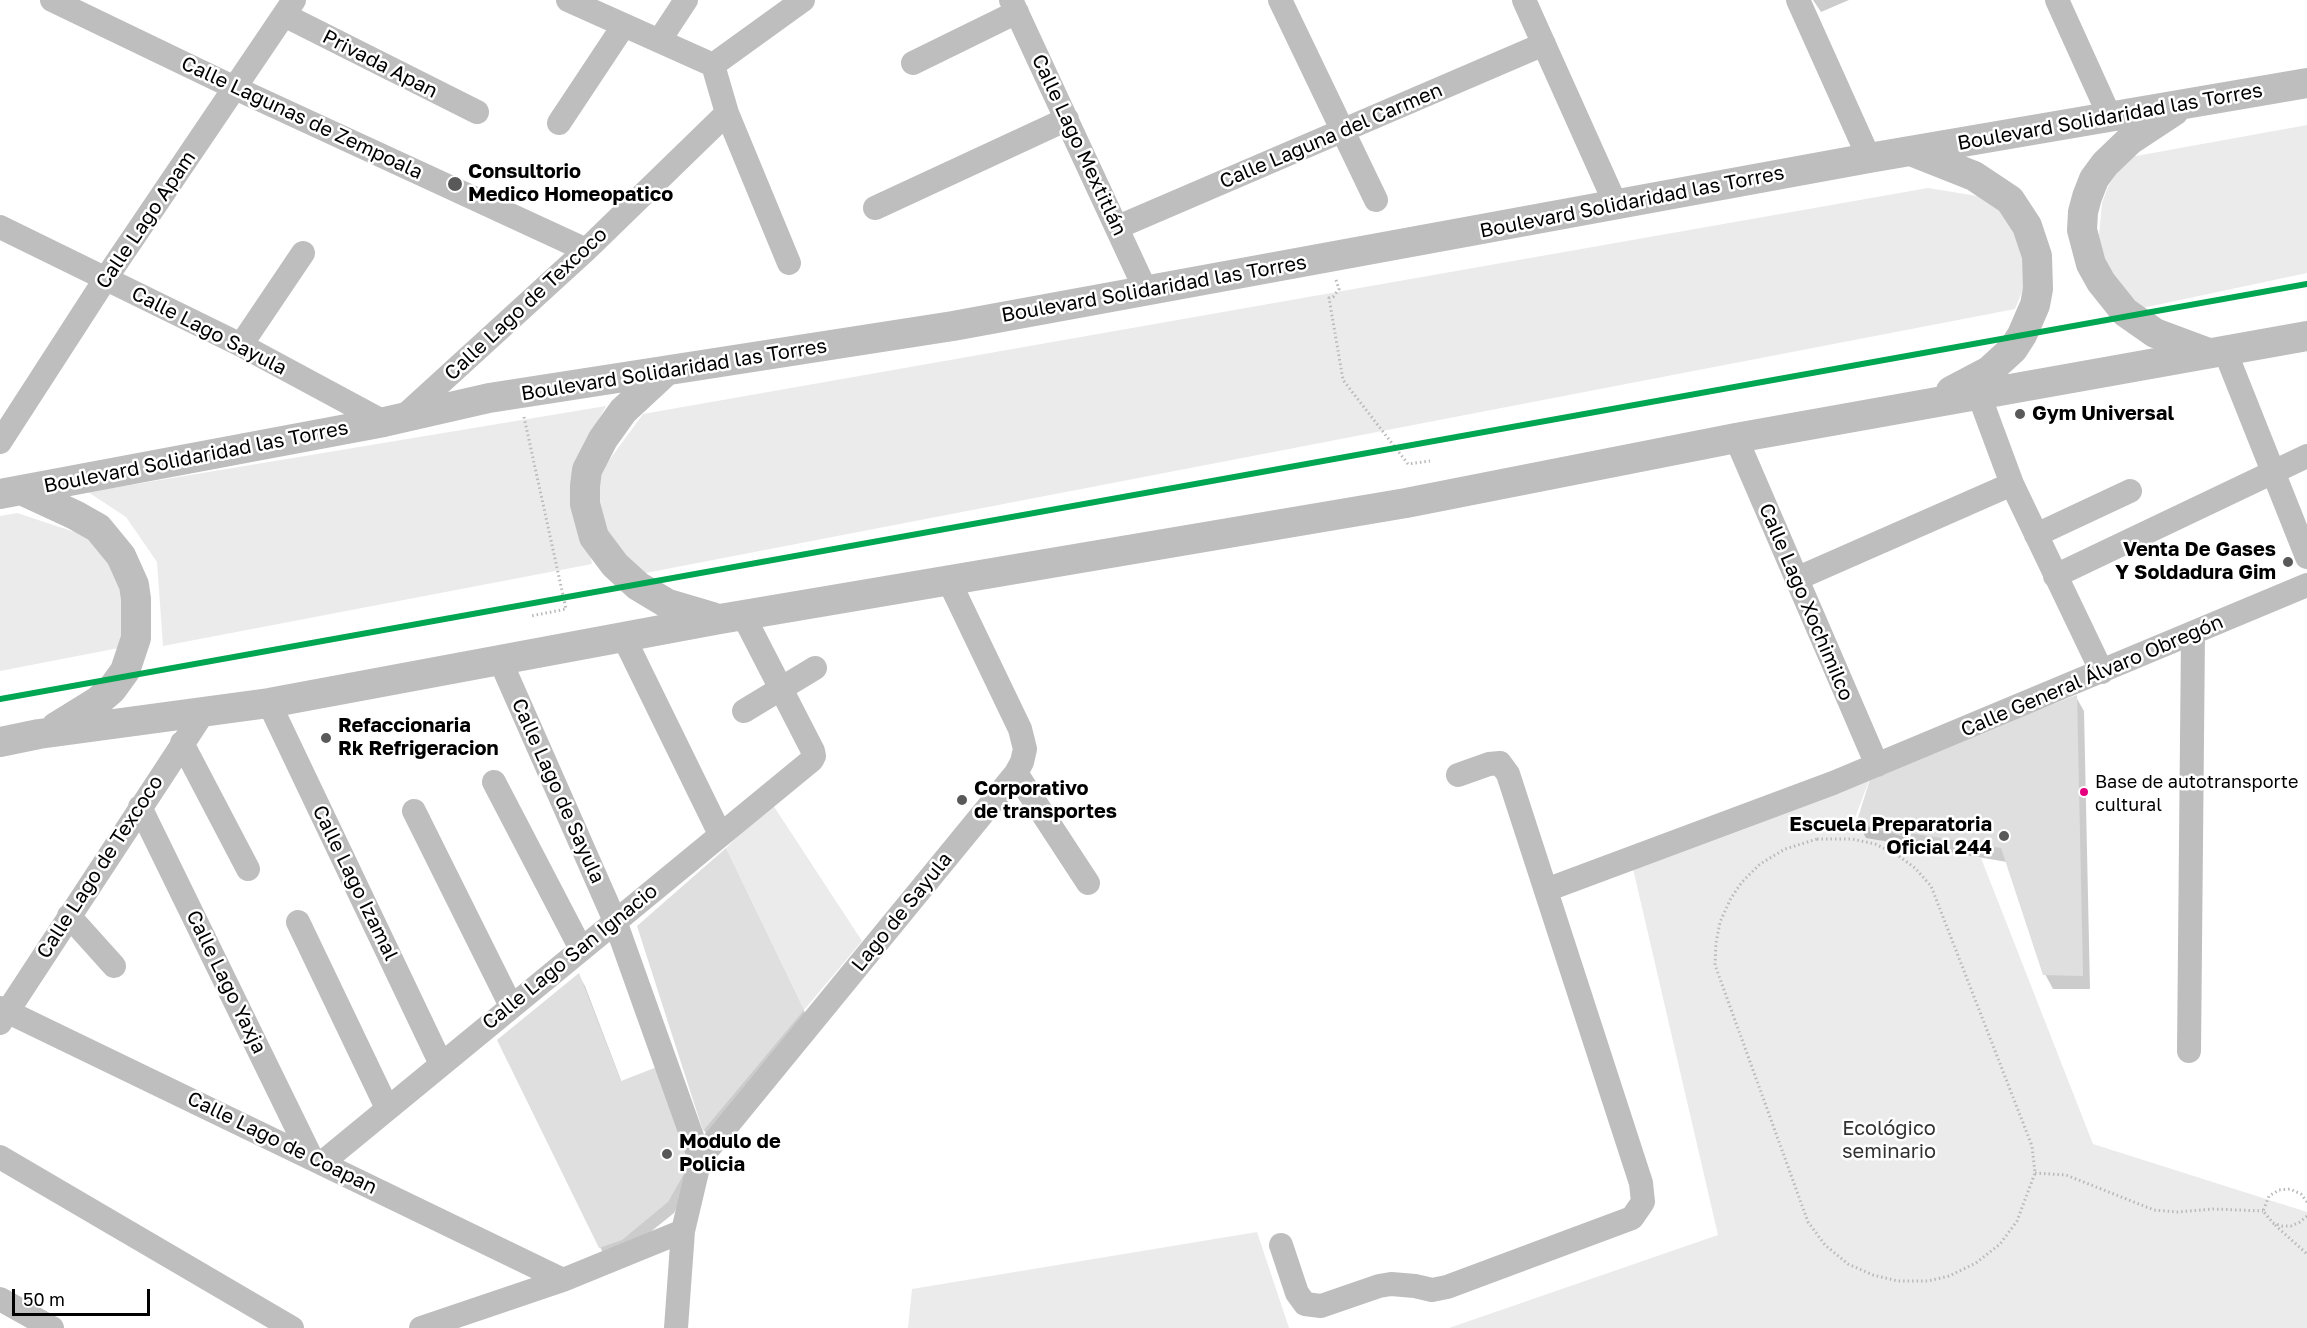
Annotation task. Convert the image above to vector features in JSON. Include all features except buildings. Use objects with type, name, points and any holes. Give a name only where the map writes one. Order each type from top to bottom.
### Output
[{"type":"main road","name":"Boulevard Solidaridad las Torres","points":[[10,492],[393,420],[489,398],[953,326],[1869,158],[2307,83]]},
{"type":"main road","points":[[2187,103],[2145,129],[2116,151],[2105,164],[2094,180],[2087,197],[2082,230],[2091,264],[2101,282],[2125,312],[2155,333],[2218,352]]},
{"type":"main road","points":[[1911,151],[1974,176],[2010,200],[2020,213],[2034,241],[2038,273],[2038,290],[2030,321],[2013,349],[1989,371],[1925,405]]},
{"type":"main road","points":[[0,742],[39,734],[269,703],[731,617],[1406,503],[1736,438],[2307,336]]},
{"type":"main road","points":[[665,372],[623,411],[611,425],[594,454],[587,470],[585,486],[589,522],[594,537],[604,552],[638,586],[668,604],[731,617]]},
{"type":"main road","points":[[10,492],[99,528],[114,546],[128,571],[134,585],[138,611],[133,653],[125,671],[112,689],[75,716],[39,734]]},
{"type":"street","name":"Calle Lagunas de Zempoala","points":[[52,0],[235,88],[586,250]]},
{"type":"street","points":[[568,0],[713,65],[727,113],[789,263]]},
{"type":"street","points":[[659,41],[686,0]]},
{"type":"street","points":[[713,65],[803,0]]},
{"type":"street","points":[[1280,0],[1376,200]]},
{"type":"street","points":[[1524,0],[1616,206]]},
{"type":"street","points":[[1798,0],[1869,158]]},
{"type":"street","points":[[2057,0],[2110,117]]},
{"type":"street","points":[[913,63],[1014,6]]},
{"type":"street","name":"Calle Lago Mextitlán","points":[[1014,6],[1146,291]]},
{"type":"street","name":"Calle Lago Apam","points":[[0,442],[106,278],[289,7]]},
{"type":"street","name":"Privada Apan","points":[[289,7],[477,112]]},
{"type":"street","points":[[559,123],[624,25]]},
{"type":"street","name":"Calle Laguna del Carmen","points":[[1118,227],[1544,44]]},
{"type":"street","name":"Calle Lago de Texcoco","points":[[393,420],[586,250],[727,113]]},
{"type":"street","points":[[875,208],[1067,120]]},
{"type":"street","name":"Calle Lago Sayula","points":[[0,227],[393,420]]},
{"type":"street","points":[[241,345],[303,253]]},
{"type":"street","points":[[2218,352],[2273,472],[2307,557]]},
{"type":"street","points":[[1979,395],[2012,483],[2102,672]]},
{"type":"street","name":"Calle Lago Xochimilco","points":[[1736,438],[1877,765]]},
{"type":"street","points":[[2055,576],[2307,456]]},
{"type":"street","points":[[1796,579],[2012,483]]},
{"type":"street","points":[[2036,535],[2130,491]]},
{"type":"street","name":"Lago de Sayula","points":[[683,1231],[700,1159],[1016,773],[1024,756],[1020,729],[948,579]]},
{"type":"street","name":"Calle General Álvaro Obregón","points":[[1546,890],[1877,765],[2307,585]]},
{"type":"street","points":[[731,617],[781,688]]},
{"type":"street","points":[[2189,1051],[2193,634]]},
{"type":"street","points":[[624,638],[720,834]]},
{"type":"street","name":"Calle Lago de Sayula","points":[[500,660],[615,921],[700,1159]]},
{"type":"street","points":[[744,711],[815,668]]},
{"type":"street","name":"Calle Lago San Ignacio","points":[[317,1160],[387,1108],[812,760],[813,751],[781,688]]},
{"type":"street","name":"Calle Lago Izamal","points":[[269,703],[441,1064]]},
{"type":"street","name":"Calle Lago de Texcoco","points":[[2,1014],[203,712]]},
{"type":"street","points":[[182,743],[248,869]]},
{"type":"street","points":[[1281,1245],[1297,1293],[1305,1304],[1322,1306],[1385,1285],[1415,1286],[1432,1290],[1447,1287],[1632,1218],[1643,1203],[1641,1183],[1508,774],[1500,764],[1489,764],[1458,775]]},
{"type":"street","points":[[1016,773],[1088,883]]},
{"type":"street","points":[[494,782],[581,949]]},
{"type":"street","name":"Calle Lago Yaxja","points":[[140,807],[317,1160]]},
{"type":"street","points":[[414,811],[511,1006]]},
{"type":"street","points":[[69,916],[114,966]]},
{"type":"street","points":[[298,922],[387,1108]]},
{"type":"street","name":"Calle Lago de Coapan","points":[[2,1014],[317,1160],[563,1280]]},
{"type":"street","points":[[0,1157],[292,1328]]},
{"type":"street","points":[[421,1328],[563,1280],[683,1231],[676,1328]]},
{"type":"street","points":[[0,1299],[52,1328]]},
{"type":"path","points":[[1330,276],[1339,285],[1337,294],[1329,298],[1343,380],[1408,464],[1430,461]]},
{"type":"path","points":[[523,409],[566,609],[531,616]]},
{"type":"path","points":[[1817,839],[1852,839],[1875,844],[1896,854],[1915,868],[1932,886],[2032,1146],[2035,1173],[2017,1221],[2000,1244],[1976,1263],[1948,1276],[1928,1281],[1898,1281],[1873,1275],[1848,1264],[1825,1245],[1808,1222],[1715,965],[1720,922],[1731,898],[1742,882],[1760,864],[1785,849],[1817,839]]},
{"type":"path","points":[[2035,1173],[2066,1175],[2154,1210],[2263,1211],[2307,1254]]},
{"type":"path","points":[[2263,1211],[2269,1196],[2279,1190],[2290,1189],[2301,1194],[2307,1202]]},
{"type":"path","points":[[2273,1223],[2291,1226],[2307,1216]]},
{"type":"green space","points":[[2307,125],[2307,273],[2128,311],[2110,284],[2099,236],[2102,203],[2108,187],[2125,158]]},
{"type":"green space","points":[[1928,188],[2008,201],[2036,257],[2015,309],[630,576],[618,564],[591,485],[643,414]]},
{"type":"green space","points":[[606,406],[574,465],[592,564],[163,646],[157,562],[126,517],[88,492]]},
{"type":"green space","points":[[17,513],[102,541],[128,590],[124,647],[0,671],[0,516]]},
{"type":"green space","name":"Ecológico seminario","points":[[1872,773],[1853,823],[1981,858],[2093,1144],[2307,1212],[2307,1328],[1449,1328],[1718,1235],[1631,860]]},
{"type":"green space","points":[[771,802],[862,941],[804,1010],[726,848]]},
{"type":"green space","points":[[1257,1232],[1289,1328],[908,1328],[912,1289]]},
{"type":"transit line","points":[[0,699],[2307,284]]},
{"type":"place","name":"Consultorio Medico Homeopatico","points":[[455,184]]},
{"type":"place","name":"Gym Universal","points":[[2020,414]]},
{"type":"place","name":"Venta De Gases Y Soldadura Gim","points":[[2288,562]]},
{"type":"place","name":"Refaccionaria Rk Refrigeracion","points":[[326,738]]},
{"type":"place","name":"Base de autotransporte cultural","points":[[2084,792]]},
{"type":"place","name":"Corporativo de transportes","points":[[962,800]]},
{"type":"place","name":"Escuela Preparatoria Oficial 244","points":[[2004,836]]},
{"type":"place","name":"Modulo de Policia","points":[[667,1154]]}]
